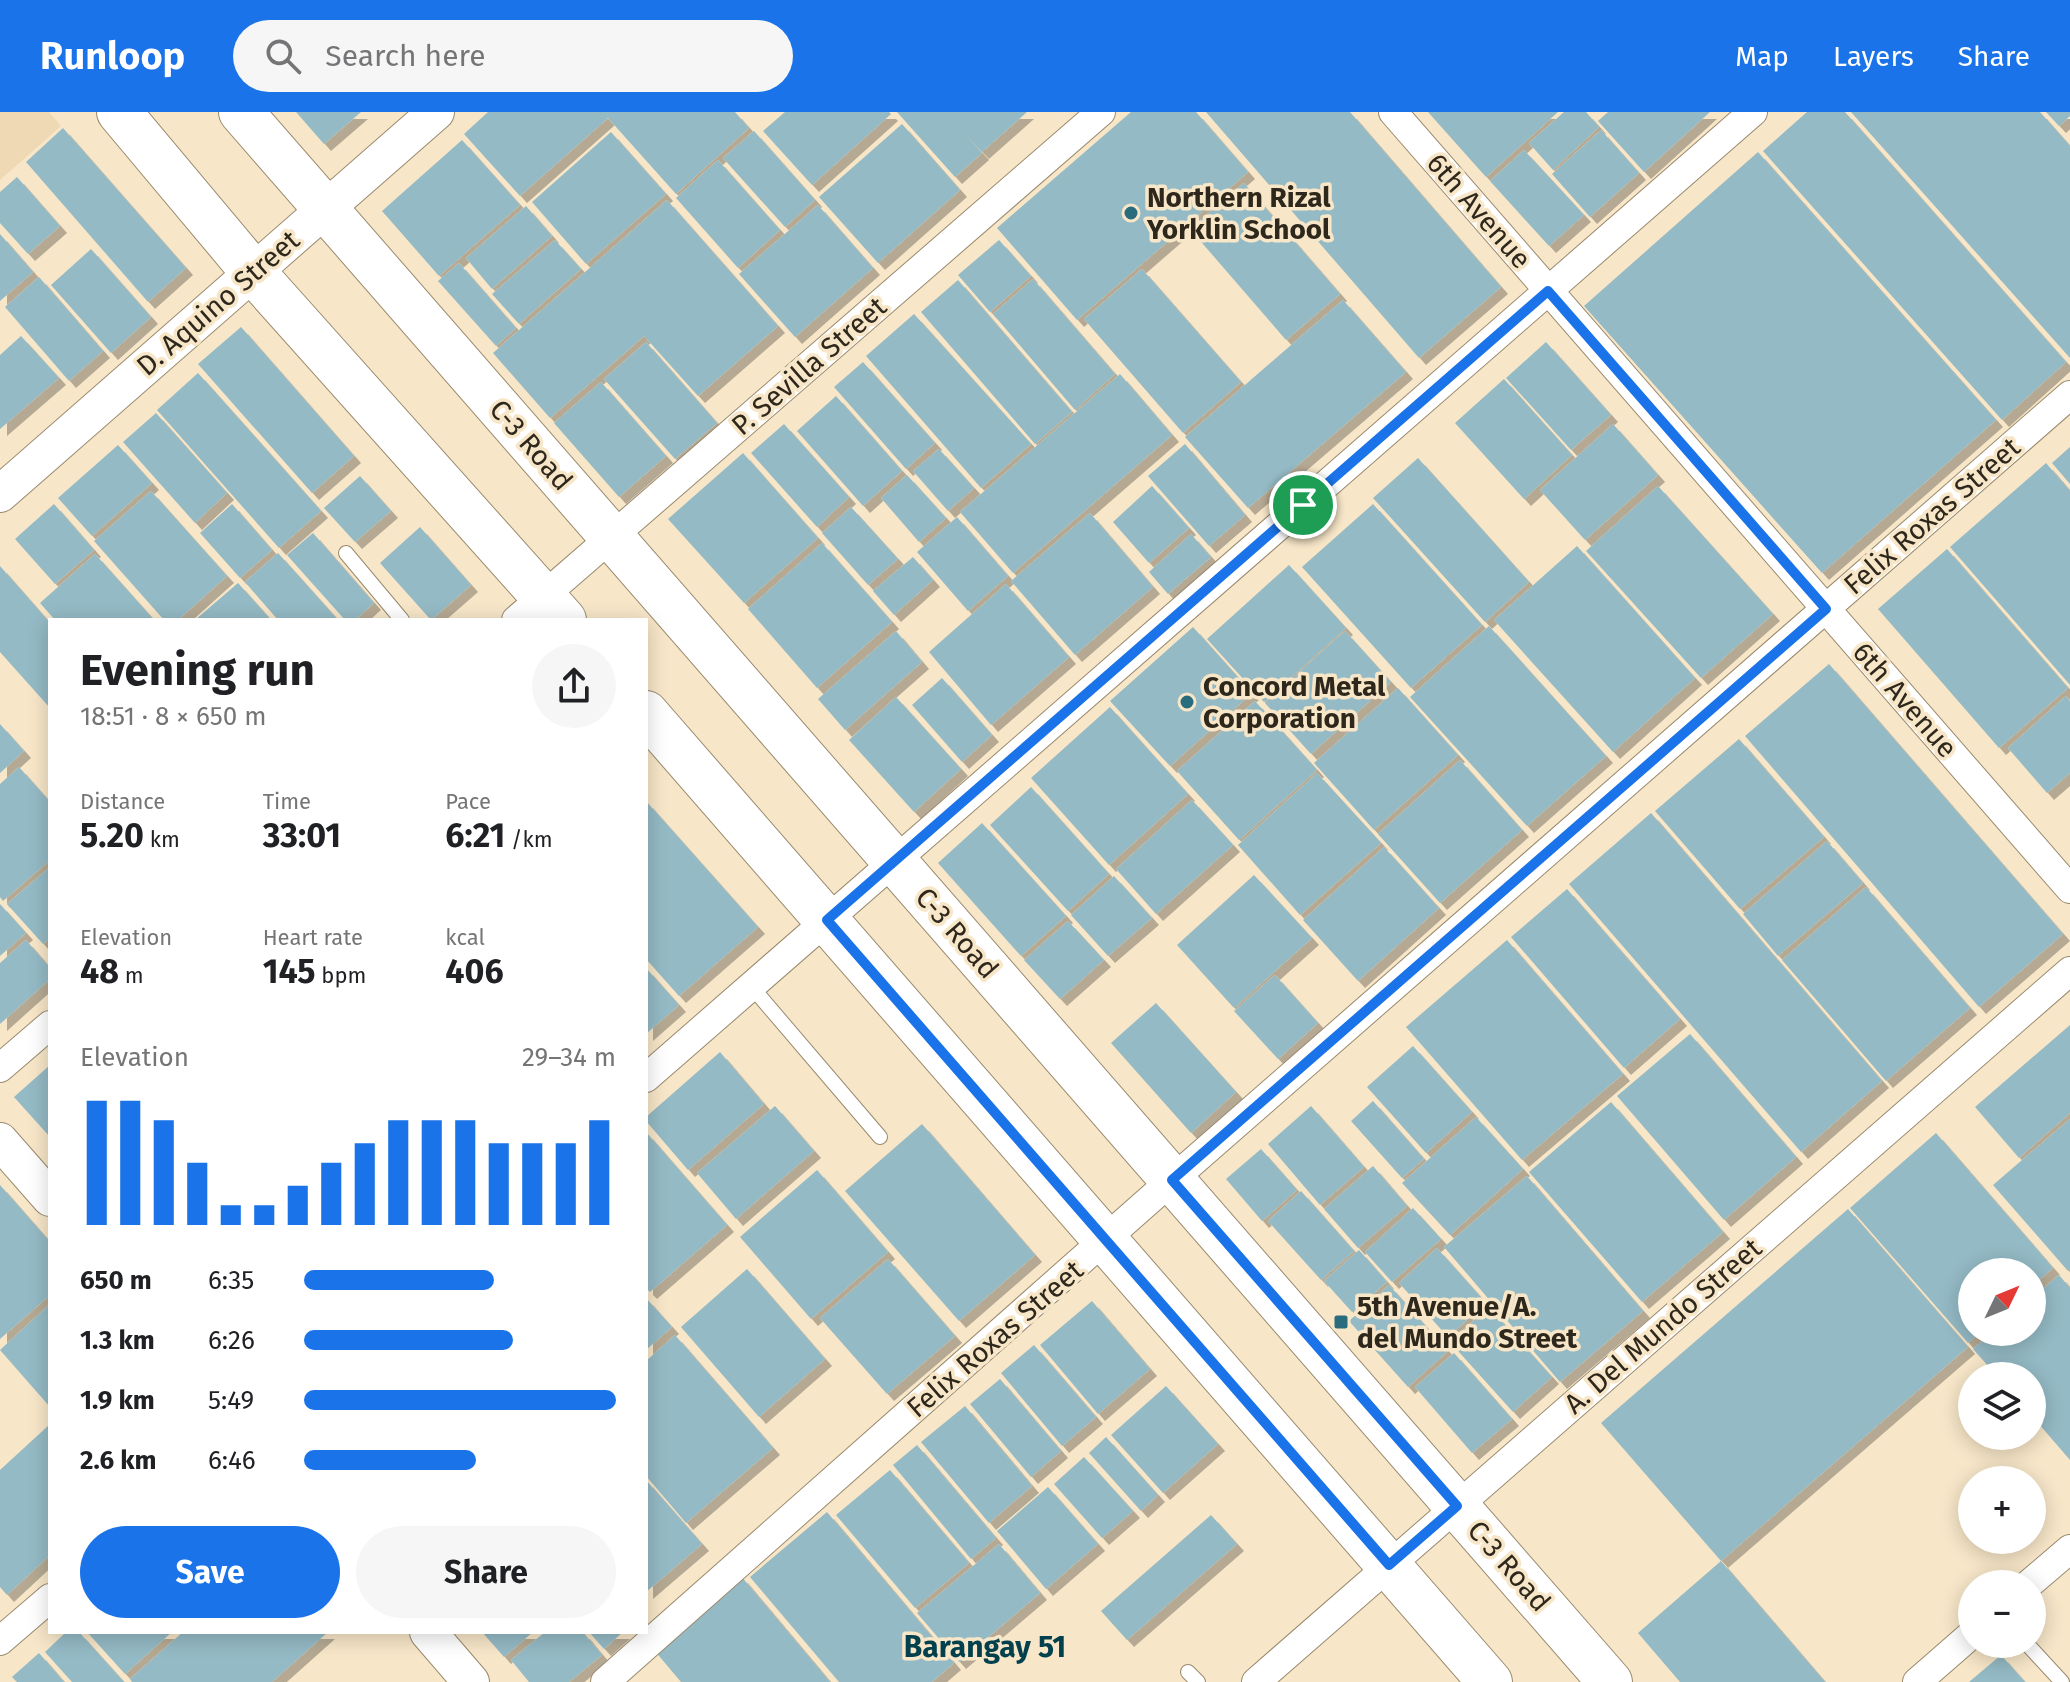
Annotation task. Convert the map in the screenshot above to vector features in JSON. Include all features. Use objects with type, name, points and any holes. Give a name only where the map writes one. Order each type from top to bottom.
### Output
[{"type":"main road","points":[[119,112],[542,612]]},
{"type":"main road","name":"C-3 Road","points":[[241,112],[1610,1682]]},
{"type":"main road","points":[[648,715],[1490,1682]]},
{"type":"street","name":"D. Aquino Street","points":[[0,494],[436,112]]},
{"type":"street","name":"P. Sevilla Street","points":[[542,612],[611,537],[1101,112]]},
{"type":"street","name":"6th Avenue","points":[[1393,112],[2070,889]]},
{"type":"street","points":[[648,1076],[1753,112]]},
{"type":"street","name":"Felix Roxas Street","points":[[605,1682],[1108,1240],[1172,1180],[2070,395]]},
{"type":"street","name":"A. Del Mundo Street","points":[[1256,1682],[2070,971]]},
{"type":"street","points":[[0,1068],[48,1027]]},
{"type":"street","points":[[0,1141],[48,1196]]},
{"type":"street","points":[[2045,1570],[2070,1549]]},
{"type":"street","points":[[0,1641],[48,1600]]},
{"type":"street","points":[[430,1634],[471,1682]]},
{"type":"street","points":[[1917,1682],[1958,1646]]},
{"type":"lane","points":[[346,553],[400,618]]},
{"type":"lane","points":[[751,986],[880,1137]]},
{"type":"lane","points":[[2040,1658],[2062,1682]]},
{"type":"shaded area","points":[[0,112],[49,112],[61,126],[0,180]]},
{"type":"building","points":[[296,112],[361,112],[324,144]]},
{"type":"building","points":[[488,112],[735,112],[749,128],[676,194],[608,118],[520,196],[464,134]]},
{"type":"building","points":[[785,112],[891,114],[812,185],[763,131]]},
{"type":"building","points":[[897,112],[1027,112],[982,152],[963,132],[982,153],[955,177]]},
{"type":"building","points":[[1131,112],[1196,112],[1248,172],[1077,320],[997,228]]},
{"type":"building","points":[[1206,112],[1350,112],[1501,287],[1419,358]]},
{"type":"building","points":[[1428,112],[1558,112],[1486,177]]},
{"type":"building","points":[[1564,112],[1586,112],[1599,127],[1553,170],[1529,143]]},
{"type":"building","points":[[1608,112],[1710,112],[1644,172],[1598,121]]},
{"type":"building","points":[[1807,112],[1845,112],[2066,362],[2002,420],[1763,151]]},
{"type":"building","points":[[1851,112],[2040,112],[2070,146],[2070,358]]},
{"type":"building","points":[[2046,112],[2070,112],[2070,116],[2059,126]]},
{"type":"building","points":[[902,124],[960,190],[878,263],[819,197]]},
{"type":"building","points":[[63,128],[186,268],[148,302],[26,162]]},
{"type":"building","points":[[1601,130],[1639,173],[1590,217],[1552,174]]},
{"type":"building","points":[[754,131],[815,200],[785,227],[723,158]]},
{"type":"building","points":[[611,132],[666,194],[586,264],[532,202]]},
{"type":"building","points":[[462,140],[520,205],[439,276],[382,211]]},
{"type":"building","points":[[1524,150],[1584,215],[1549,246],[1490,181]]},
{"type":"building","points":[[1758,152],[1996,420],[1822,573],[1584,306]]},
{"type":"building","points":[[718,160],[780,230],[738,268],[676,198]]},
{"type":"building","points":[[17,177],[60,226],[28,254],[0,223],[0,192]]},
{"type":"building","points":[[1244,183],[1340,294],[1286,340],[1190,229]]},
{"type":"building","points":[[667,200],[778,326],[698,396],[644,336],[550,418],[493,353]]},
{"type":"building","points":[[818,205],[873,268],[795,337],[739,274]]},
{"type":"building","points":[[526,206],[552,236],[492,289],[466,258]]},
{"type":"building","points":[[0,234],[33,272],[0,301]]},
{"type":"building","points":[[555,240],[581,269],[519,324],[492,294]]},
{"type":"building","points":[[999,240],[1031,276],[990,312],[958,275]]},
{"type":"building","points":[[91,249],[151,317],[111,353],[51,285]]},
{"type":"building","points":[[459,263],[516,328],[496,346],[438,281]]},
{"type":"building","points":[[1142,269],[1241,382],[1183,433],[1084,319]]},
{"type":"building","points":[[39,277],[103,351],[69,381],[5,307]]},
{"type":"building","points":[[1033,279],[1115,374],[1075,410],[993,314]]},
{"type":"building","points":[[958,280],[1072,412],[1035,444],[921,312]]},
{"type":"building","points":[[1343,300],[1406,372],[1248,508],[1185,437]]},
{"type":"building","points":[[914,314],[1031,444],[981,488],[866,356]]},
{"type":"building","points":[[241,327],[354,456],[312,493],[198,364]]},
{"type":"building","points":[[21,336],[59,378],[0,429],[0,355]]},
{"type":"building","points":[[646,342],[717,423],[675,459],[604,379]]},
{"type":"building","points":[[1546,342],[1611,415],[1571,450],[1506,378]]},
{"type":"building","points":[[863,362],[935,443],[906,469],[834,387]]},
{"type":"building","points":[[198,373],[321,511],[279,548],[157,410]]},
{"type":"building","points":[[1120,374],[1172,435],[1013,573],[960,512]]},
{"type":"building","points":[[1504,379],[1572,455],[1524,499],[1455,423]]},
{"type":"building","points":[[601,382],[666,456],[619,497],[554,423]]},
{"type":"building","points":[[836,396],[902,471],[863,506],[797,431]]},
{"type":"building","points":[[156,413],[227,493],[195,523],[123,442]]},
{"type":"building","points":[[784,424],[849,497],[817,527],[751,453]]},
{"type":"building","points":[[1613,424],[1658,475],[1585,540],[1540,490]]},
{"type":"building","points":[[1185,444],[1245,515],[1209,546],[1148,476]]},
{"type":"building","points":[[118,445],[152,483],[92,536],[58,498]]},
{"type":"building","points":[[2070,447],[2070,484],[2052,463]]},
{"type":"building","points":[[939,449],[974,488],[948,511],[913,471]]},
{"type":"building","points":[[743,453],[818,538],[744,603],[668,519]]},
{"type":"building","points":[[1418,458],[1529,582],[1485,622],[1373,498]]},
{"type":"building","points":[[2046,463],[2070,491],[2070,685],[1950,547]]},
{"type":"building","points":[[907,475],[946,518],[919,542],[881,498]]},
{"type":"building","points":[[360,476],[391,511],[355,542],[324,508]]},
{"type":"building","points":[[1152,486],[1189,528],[1149,563],[1113,522]]},
{"type":"building","points":[[1658,486],[1773,614],[1701,678],[1586,551]]},
{"type":"building","points":[[151,491],[227,576],[180,618],[162,618],[94,541]]},
{"type":"building","points":[[54,504],[94,550],[55,584],[15,539]]},
{"type":"building","points":[[232,504],[272,550],[240,578],[200,533]]},
{"type":"building","points":[[1373,504],[1482,625],[1411,688],[1302,567]]},
{"type":"building","points":[[851,507],[898,559],[868,585],[822,533]]},
{"type":"building","points":[[1090,513],[1153,587],[1075,655],[1011,581]]},
{"type":"building","points":[[957,517],[1008,576],[968,611],[917,552]]},
{"type":"building","points":[[420,527],[471,585],[433,618],[429,618],[380,563]]},
{"type":"building","points":[[313,533],[374,603],[357,618],[343,618],[287,555]]},
{"type":"building","points":[[1191,534],[1211,557],[1168,594],[1149,572]]},
{"type":"building","points":[[822,543],[892,622],[817,688],[748,609]]},
{"type":"building","points":[[1577,546],[1695,678],[1613,752],[1494,620]]},
{"type":"building","points":[[1947,549],[2068,688],[1999,748],[1878,609]]},
{"type":"building","points":[[278,553],[336,618],[276,618],[245,582]]},
{"type":"building","points":[[95,554],[152,618],[53,618],[40,603]]},
{"type":"building","points":[[913,557],[933,580],[894,615],[873,591]]},
{"type":"building","points":[[1289,565],[1346,628],[1264,702],[1207,639]]},
{"type":"building","points":[[0,566],[48,621],[48,706],[0,652]]},
{"type":"building","points":[[238,583],[269,618],[197,618]]},
{"type":"building","points":[[1006,584],[1069,657],[991,725],[929,652]]},
{"type":"building","points":[[1489,626],[1606,756],[1527,826],[1410,697]]},
{"type":"building","points":[[1193,627],[1252,693],[1170,766],[1110,701]]},
{"type":"building","points":[[896,631],[922,662],[845,730],[818,699]]},
{"type":"building","points":[[1345,631],[1391,682],[1311,754],[1265,703]]},
{"type":"building","points":[[1829,664],[2063,934],[1979,1007],[1745,736]]},
{"type":"building","points":[[942,678],[992,735],[962,762],[912,705]]},
{"type":"building","points":[[1398,688],[1458,755],[1374,830],[1314,763]]},
{"type":"building","points":[[2066,696],[2070,701],[2070,773],[2047,793],[2008,748]]},
{"type":"building","points":[[896,697],[961,769],[914,812],[849,740]]},
{"type":"building","points":[[1255,701],[1317,770],[1239,840],[1177,771]]},
{"type":"building","points":[[1110,707],[1188,794],[1109,865],[1031,778]]},
{"type":"building","points":[[0,724],[24,751],[0,773]]},
{"type":"building","points":[[1739,739],[1824,837],[1740,909],[1655,811]]},
{"type":"building","points":[[1460,760],[1522,830],[1440,903],[1378,834]]},
{"type":"building","points":[[19,767],[48,800],[48,862],[3,901],[0,897],[0,784]]},
{"type":"building","points":[[1317,773],[1381,843],[1300,915],[1238,845]]},
{"type":"building","points":[[1031,787],[1109,874],[1068,911],[990,825]]},
{"type":"building","points":[[1192,800],[1233,845],[1156,914],[1116,869]]},
{"type":"building","points":[[648,803],[758,927],[679,996],[648,961]]},
{"type":"building","points":[[1651,813],[1882,1081],[1801,1152],[1569,884]]},
{"type":"building","points":[[982,823],[1066,916],[1021,956],[938,863]]},
{"type":"building","points":[[1827,841],[1863,883],[1778,956],[1743,914]]},
{"type":"building","points":[[1384,847],[1439,908],[1358,981],[1303,920]]},
{"type":"building","points":[[48,869],[48,940],[43,944],[7,904]]},
{"type":"building","points":[[1254,875],[1312,938],[1234,1008],[1177,945]]},
{"type":"building","points":[[1114,876],[1152,918],[1108,956],[1071,915]]},
{"type":"building","points":[[1866,887],[1970,1008],[1886,1081],[1782,960]]},
{"type":"building","points":[[1567,889],[1680,1019],[1624,1068],[1511,937]]},
{"type":"building","points":[[0,904],[26,933],[0,956]]},
{"type":"building","points":[[1068,921],[1104,960],[1060,999],[1024,960]]},
{"type":"building","points":[[26,940],[48,966],[48,981],[0,1024],[0,963]]},
{"type":"building","points":[[1507,940],[1623,1074],[1522,1160],[1406,1027]]},
{"type":"building","points":[[648,970],[679,1005],[648,1032]]},
{"type":"building","points":[[1275,975],[1318,1023],[1278,1059],[1234,1011]]},
{"type":"building","points":[[1156,1003],[1236,1092],[1191,1133],[1111,1043]]},
{"type":"building","points":[[2070,1025],[2070,1113],[2019,1158],[1975,1107]]},
{"type":"building","points":[[1690,1034],[1796,1157],[1724,1220],[1617,1096]]},
{"type":"building","points":[[1413,1046],[1472,1112],[1426,1153],[1367,1087]]},
{"type":"building","points":[[720,1052],[764,1104],[688,1170],[648,1123],[648,1115]]},
{"type":"building","points":[[48,1067],[48,1135],[14,1097]]},
{"type":"building","points":[[1373,1101],[1424,1159],[1402,1178],[1351,1121]]},
{"type":"building","points":[[1611,1102],[1723,1232],[1642,1302],[1529,1172]]},
{"type":"building","points":[[775,1106],[814,1151],[736,1219],[697,1173]]},
{"type":"building","points":[[1311,1106],[1364,1167],[1320,1205],[1268,1144]]},
{"type":"building","points":[[1476,1117],[1523,1169],[1450,1235],[1402,1183]]},
{"type":"building","points":[[2070,1119],[2070,1269],[2068,1271],[1993,1185]]},
{"type":"building","points":[[922,1124],[1035,1255],[959,1321],[845,1191]]},
{"type":"building","points":[[1936,1133],[2044,1258],[1958,1258],[1958,1332],[1850,1208]]},
{"type":"building","points":[[648,1134],[727,1225],[650,1292],[648,1290]]},
{"type":"building","points":[[1261,1149],[1297,1190],[1262,1221],[1226,1179]]},
{"type":"building","points":[[1373,1166],[1407,1206],[1358,1248],[1324,1209]]},
{"type":"building","points":[[817,1170],[888,1252],[811,1319],[740,1237]]},
{"type":"building","points":[[1527,1176],[1643,1311],[1560,1382],[1444,1247]]},
{"type":"building","points":[[0,1185],[48,1240],[48,1297],[0,1339]]},
{"type":"building","points":[[1301,1191],[1354,1251],[1321,1280],[1268,1221]]},
{"type":"building","points":[[1413,1208],[1441,1239],[1392,1282],[1365,1252]]},
{"type":"building","points":[[1848,1209],[1958,1336],[1958,1346],[1968,1347],[1721,1561],[1601,1423]]},
{"type":"building","points":[[1437,1248],[1486,1303],[1448,1337],[1399,1283]]},
{"type":"building","points":[[1359,1250],[1387,1282],[1352,1312],[1324,1281]]},
{"type":"building","points":[[888,1259],[955,1336],[887,1394],[820,1318]]},
{"type":"building","points":[[2046,1260],[2053,1268],[2046,1274]]},
{"type":"building","points":[[747,1269],[825,1359],[759,1417],[681,1327]]},
{"type":"building","points":[[2059,1275],[2070,1288],[2070,1460],[2046,1432],[2046,1362],[1985,1362],[1973,1349],[1977,1346],[2046,1346],[2046,1286]]},
{"type":"building","points":[[1389,1285],[1448,1351],[1408,1387],[1349,1321]]},
{"type":"building","points":[[648,1300],[672,1327],[648,1348]]},
{"type":"building","points":[[1092,1301],[1150,1369],[1098,1414],[1040,1345]]},
{"type":"building","points":[[48,1306],[48,1405],[0,1350]]},
{"type":"building","points":[[1489,1307],[1552,1377],[1513,1412],[1450,1342]]},
{"type":"building","points":[[675,1335],[773,1448],[686,1523],[648,1478],[648,1359]]},
{"type":"building","points":[[1034,1345],[1096,1417],[1062,1446],[1001,1373]]},
{"type":"building","points":[[1454,1353],[1512,1419],[1472,1453],[1415,1387]]},
{"type":"building","points":[[1000,1379],[1061,1451],[1031,1477],[970,1404]]},
{"type":"building","points":[[1166,1386],[1218,1444],[1163,1493],[1111,1435]]},
{"type":"building","points":[[965,1406],[1032,1486],[989,1523],[921,1442]]},
{"type":"building","points":[[48,1426],[48,1557],[7,1595],[0,1587],[0,1470]]},
{"type":"building","points":[[1106,1437],[1158,1495],[1141,1511],[1089,1453]]},
{"type":"building","points":[[917,1445],[996,1538],[971,1559],[893,1465]]},
{"type":"building","points":[[1084,1457],[1133,1511],[1102,1538],[1054,1484]]},
{"type":"building","points":[[890,1470],[969,1563],[915,1608],[836,1515]]},
{"type":"building","points":[[648,1482],[702,1544],[648,1590]]},
{"type":"building","points":[[1048,1487],[1098,1544],[1046,1589],[997,1531]]},
{"type":"building","points":[[827,1512],[954,1663],[932,1682],[839,1682],[750,1577]]},
{"type":"building","points":[[1211,1515],[1237,1544],[1127,1640],[1101,1611]]},
{"type":"building","points":[[999,1544],[1040,1593],[959,1662],[917,1613]]},
{"type":"building","points":[[1721,1561],[1825,1682],[1680,1682],[1638,1633]]},
{"type":"building","points":[[741,1576],[830,1682],[681,1682],[654,1650]]},
{"type":"building","points":[[64,1634],[81,1634],[124,1682],[72,1682],[45,1652]]},
{"type":"building","points":[[89,1634],[170,1634],[125,1674]]},
{"type":"building","points":[[181,1634],[326,1634],[272,1682],[132,1682],[130,1679]]},
{"type":"building","points":[[484,1634],[531,1634],[504,1657]]},
{"type":"building","points":[[543,1634],[585,1634],[602,1655],[569,1682],[529,1682],[511,1660]]},
{"type":"building","points":[[591,1634],[621,1634],[604,1649]]},
{"type":"building","points":[[39,1653],[64,1682],[17,1682],[12,1677]]},
{"type":"building","points":[[1997,1658],[2004,1658],[2025,1682],[1969,1682]]},
{"type":"place","name":"Northern Rizal Yorklin School","points":[[1131,213]]},
{"type":"place","name":"Concord Metal Corporation","points":[[1187,702]]},
{"type":"place","name":"5th Avenue/A. del Mundo Street","points":[[1341,1322]]},
{"type":"district","name":"Barangay 51","points":[[985,1647]]},
{"type":"route","points":[[1548,291],[1826,609],[1172,1180],[1457,1506],[1389,1565],[827,920],[1303,505],[1548,291]]}]
